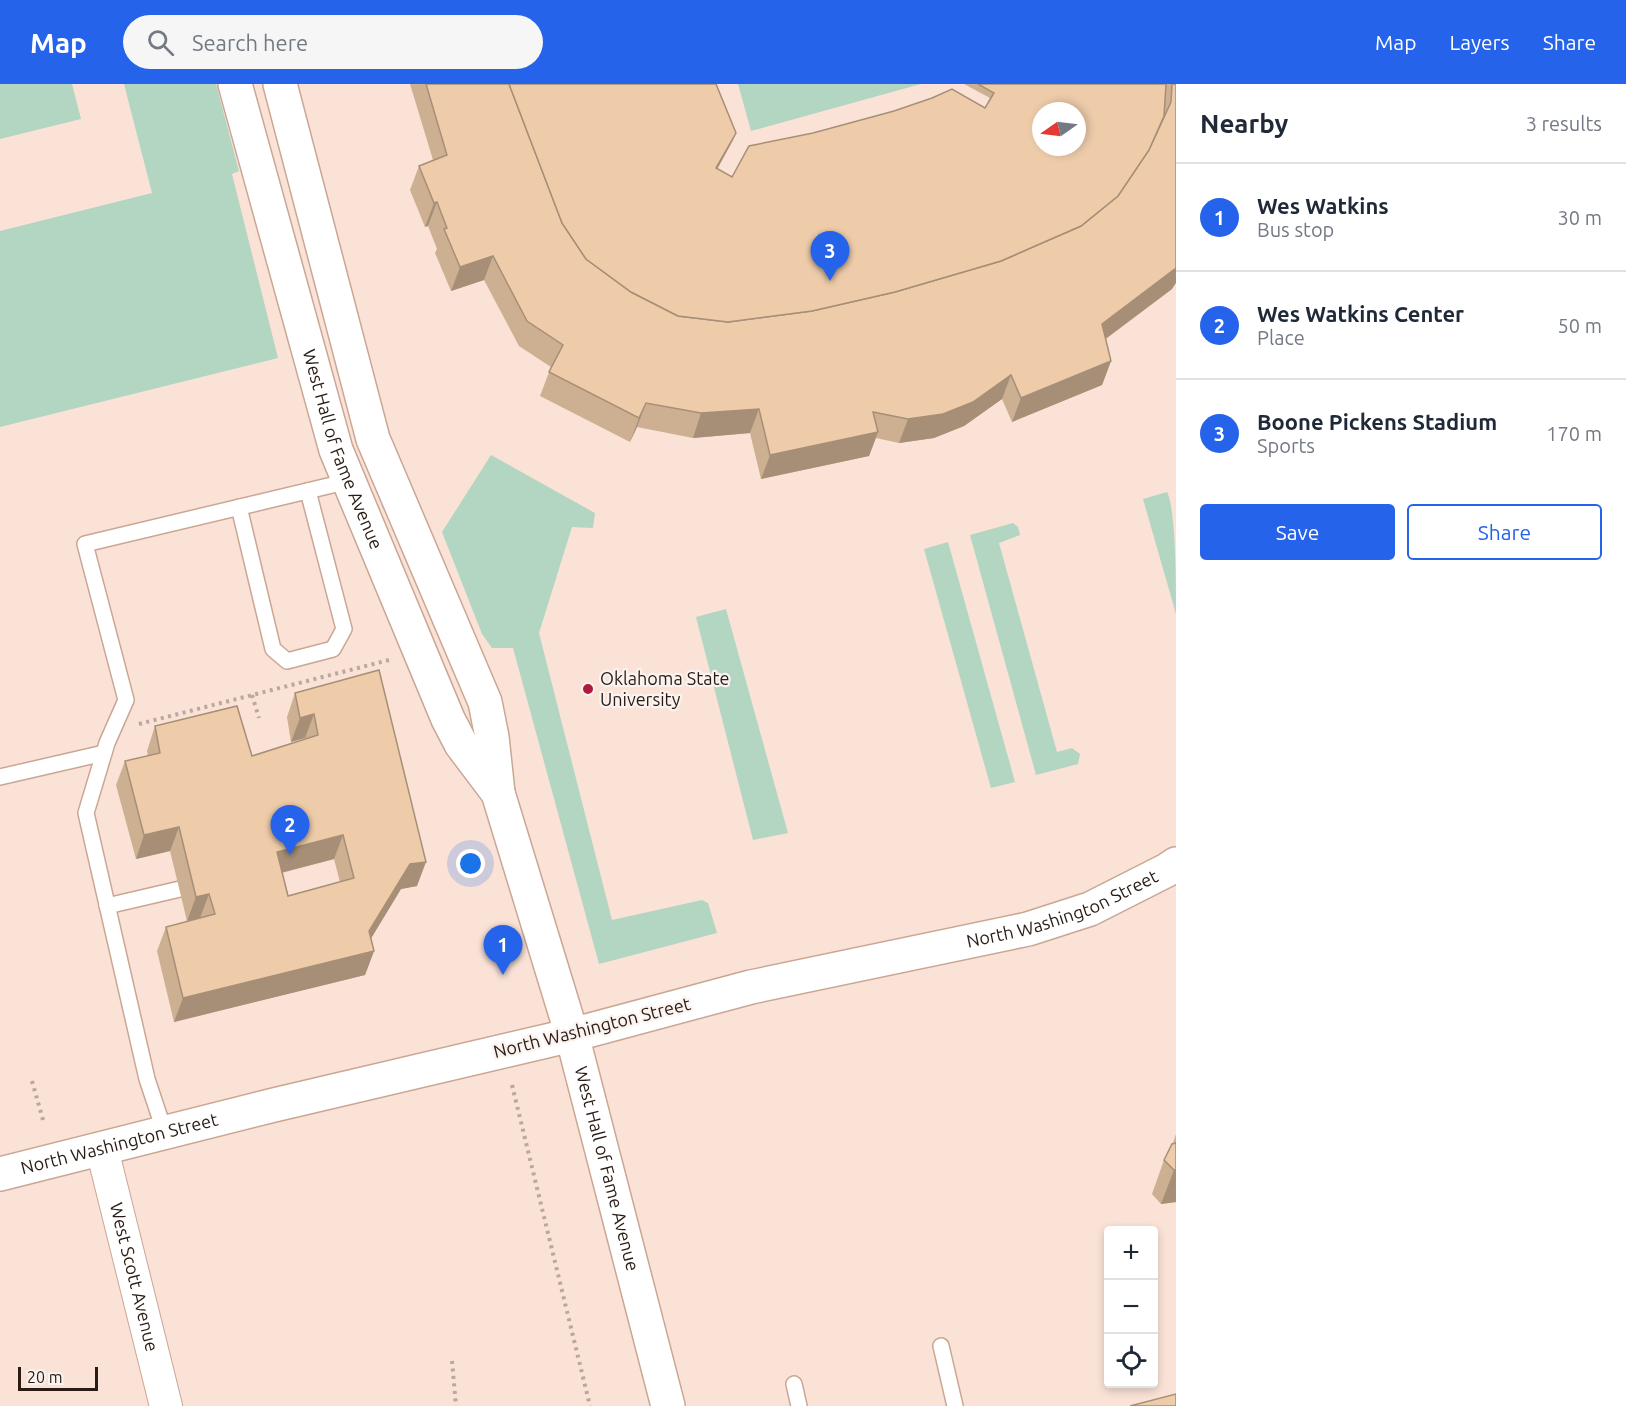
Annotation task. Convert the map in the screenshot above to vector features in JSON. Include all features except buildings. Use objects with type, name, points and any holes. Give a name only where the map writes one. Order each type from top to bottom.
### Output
[{"type":"main road","name":"West Hall of Fame Avenue","points":[[236,84],[336,450],[448,719],[461,744],[498,793]]},
{"type":"main road","name":"West Hall of Fame Avenue","points":[[280,84],[373,439],[484,702],[492,737],[498,793],[572,1035],[668,1406]]},
{"type":"main road","name":"North Washington Street","points":[[0,1174],[572,1035],[751,987],[1028,929],[1090,909],[1176,864]]},
{"type":"street","name":"West Scott Avenue","points":[[102,1149],[166,1406]]},
{"type":"lane","points":[[165,1133],[147,1079],[86,813],[104,753],[126,700],[85,544],[349,481]]},
{"type":"lane","points":[[239,507],[273,649],[287,661],[333,649],[344,629],[308,491]]},
{"type":"lane","points":[[0,777],[104,753]]},
{"type":"lane","points":[[108,906],[180,889]]},
{"type":"lane","points":[[941,1346],[955,1406]]},
{"type":"lane","points":[[794,1384],[799,1406]]},
{"type":"path","points":[[112,731],[400,657]]},
{"type":"path","points":[[304,682],[307,691]]},
{"type":"path","points":[[252,695],[259,718]]},
{"type":"path","points":[[32,1082],[43,1120]]},
{"type":"path","points":[[512,1085],[590,1406]]},
{"type":"path","points":[[452,1361],[456,1406]]},
{"type":"green space","points":[[0,84],[72,84],[81,119],[0,139]]},
{"type":"green space","points":[[124,84],[216,84],[239,171],[232,174],[278,358],[0,427],[0,231],[152,193]]},
{"type":"green space","points":[[738,84],[921,84],[751,131]]},
{"type":"green space","points":[[491,455],[595,513],[593,528],[572,527],[539,633],[612,920],[702,900],[708,903],[717,933],[599,964],[513,648],[492,648],[482,634],[442,532]]},
{"type":"green space","points":[[1167,492],[1174,531],[1176,614],[1143,499]]},
{"type":"green space","points":[[1013,523],[1018,527],[1020,535],[999,543],[1057,752],[1072,748],[1080,754],[1078,764],[1036,775],[970,535]]},
{"type":"green space","points":[[948,542],[1015,782],[991,788],[924,549]]},
{"type":"green space","points":[[726,609],[788,833],[753,840],[696,617]]},
{"type":"place","name":"Boone Pickens Stadium","points":[[830,281]]},
{"type":"place","name":"Oklahoma State University","points":[[588,689]]},
{"type":"place","name":"Wes Watkins Center","points":[[290,855]]},
{"type":"place","name":"Wes Watkins","points":[[503,975]]}]
